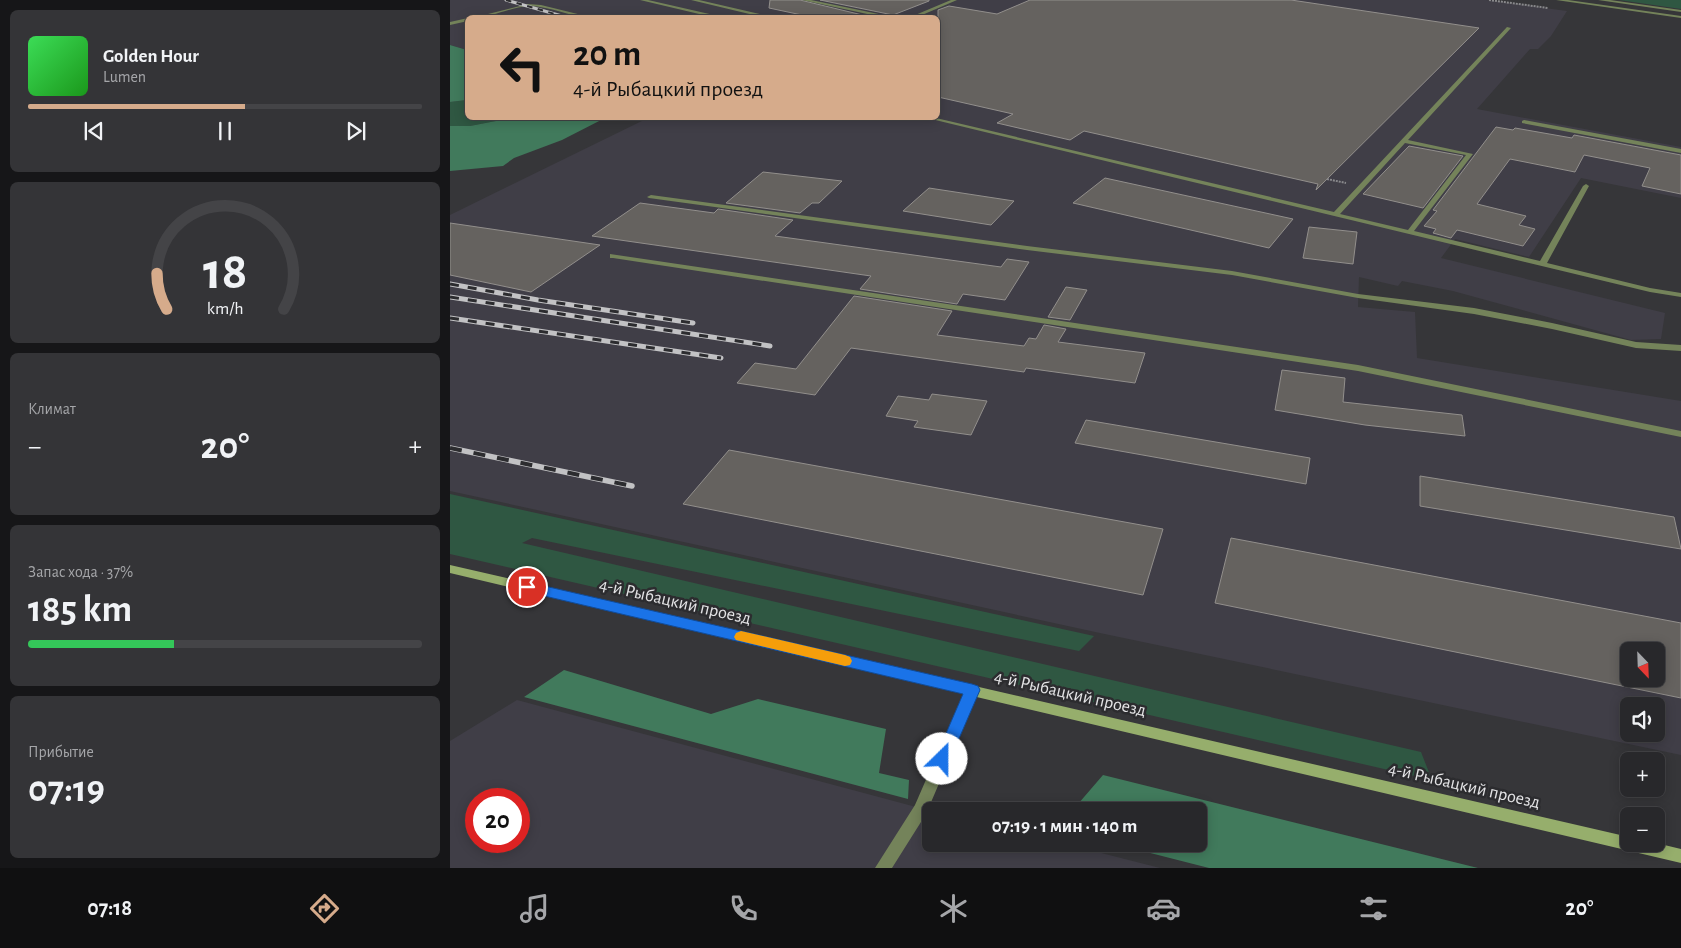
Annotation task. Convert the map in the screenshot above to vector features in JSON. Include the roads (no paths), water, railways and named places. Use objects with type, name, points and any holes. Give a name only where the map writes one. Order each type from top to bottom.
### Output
[{"type":"street","points":[[642,0],[711,15]]},
{"type":"street","points":[[693,0],[761,15]]},
{"type":"street","points":[[804,0],[881,15]]},
{"type":"street","points":[[918,15],[955,0]]},
{"type":"street","points":[[1558,0],[1681,17]]},
{"type":"street","points":[[1600,0],[1681,11]]},
{"type":"street","points":[[489,15],[534,6],[578,15]]},
{"type":"street","points":[[450,24],[465,20]]},
{"type":"street","points":[[1335,215],[1509,28]]},
{"type":"street","points":[[938,120],[1681,295]]},
{"type":"street","points":[[1524,122],[1681,151]]},
{"type":"street","points":[[1404,140],[1470,154],[1409,232]]},
{"type":"street","points":[[1543,264],[1586,186]]},
{"type":"street","points":[[652,197],[1008,246],[1232,273],[1358,296],[1474,311],[1552,326],[1636,346],[1681,348]]},
{"type":"street","points":[[612,256],[1358,368],[1681,434]]},
{"type":"street","name":"4-й Рыбацкий проезд","points":[[450,569],[1681,856]]},
{"type":"street","points":[[883,868],[921,809],[972,690]]},
{"type":"railway","points":[[506,0],[558,15]]},
{"type":"railway","points":[[450,284],[538,300],[693,323]]},
{"type":"railway","points":[[450,297],[770,346]]},
{"type":"railway","points":[[450,318],[721,358]]},
{"type":"railway","points":[[450,448],[632,486]]}]
